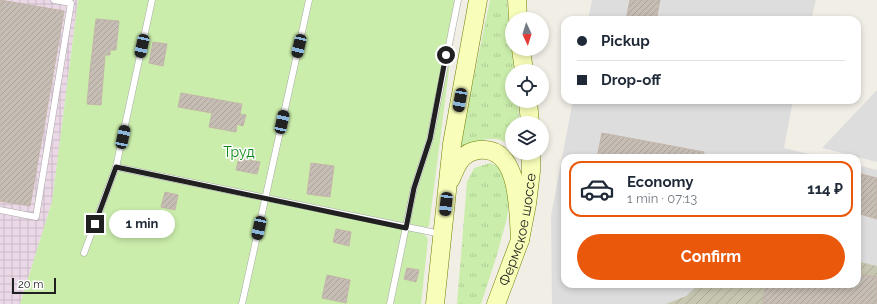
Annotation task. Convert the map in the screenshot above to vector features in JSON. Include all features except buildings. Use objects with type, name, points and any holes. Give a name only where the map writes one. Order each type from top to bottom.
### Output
[{"type":"main road","points":[[435,304],[452,144],[478,0]]},
{"type":"main road","points":[[517,0],[518,12]]},
{"type":"main road","points":[[447,188],[456,166],[463,157],[473,151],[484,150],[495,152],[504,161],[512,174],[516,189],[520,240]]},
{"type":"main road","name":"Фермское шоссе","points":[[496,304],[520,240],[527,204],[531,171],[530,160]]},
{"type":"lane","points":[[0,210],[36,217],[71,3],[54,0]]},
{"type":"lane","points":[[84,253],[116,167],[152,0]]},
{"type":"lane","points":[[242,304],[309,0]]},
{"type":"lane","points":[[390,304],[414,188],[430,139],[458,0]]},
{"type":"lane","points":[[116,167],[442,235]]},
{"type":"shaded area","points":[[0,0],[78,0],[52,202],[20,304],[0,304]]},
{"type":"shaded area","points":[[592,0],[816,0],[812,16],[589,16]]},
{"type":"shaded area","points":[[877,90],[877,162],[861,158],[861,154],[846,154],[822,148]]},
{"type":"shaded area","points":[[572,104],[792,104],[784,148],[809,154],[563,154]]},
{"type":"shaded area","points":[[561,163],[561,288],[695,288],[686,296],[666,304],[552,304],[551,216]]},
{"type":"shaded area","points":[[861,166],[877,170],[877,266],[861,262]]},
{"type":"shaded area","points":[[861,262],[877,266],[877,304],[666,304],[686,296],[695,288],[861,288]]},
{"type":"green space","name":"Труд","points":[[78,0],[458,0],[429,226],[422,231],[428,239],[421,304],[20,304],[52,202]]},
{"type":"green space","points":[[490,0],[507,0],[508,12],[505,12],[505,56],[512,56],[513,64],[505,64],[505,108],[518,108],[519,116],[505,116],[505,142],[495,139],[484,140],[474,143],[461,150],[463,129]]},
{"type":"green space","points":[[490,163],[501,167],[510,192],[507,218],[481,304],[457,304],[467,182],[474,168]]},
{"type":"route","points":[[95,224],[116,167],[406,228],[414,188],[430,139],[446,55]]}]
